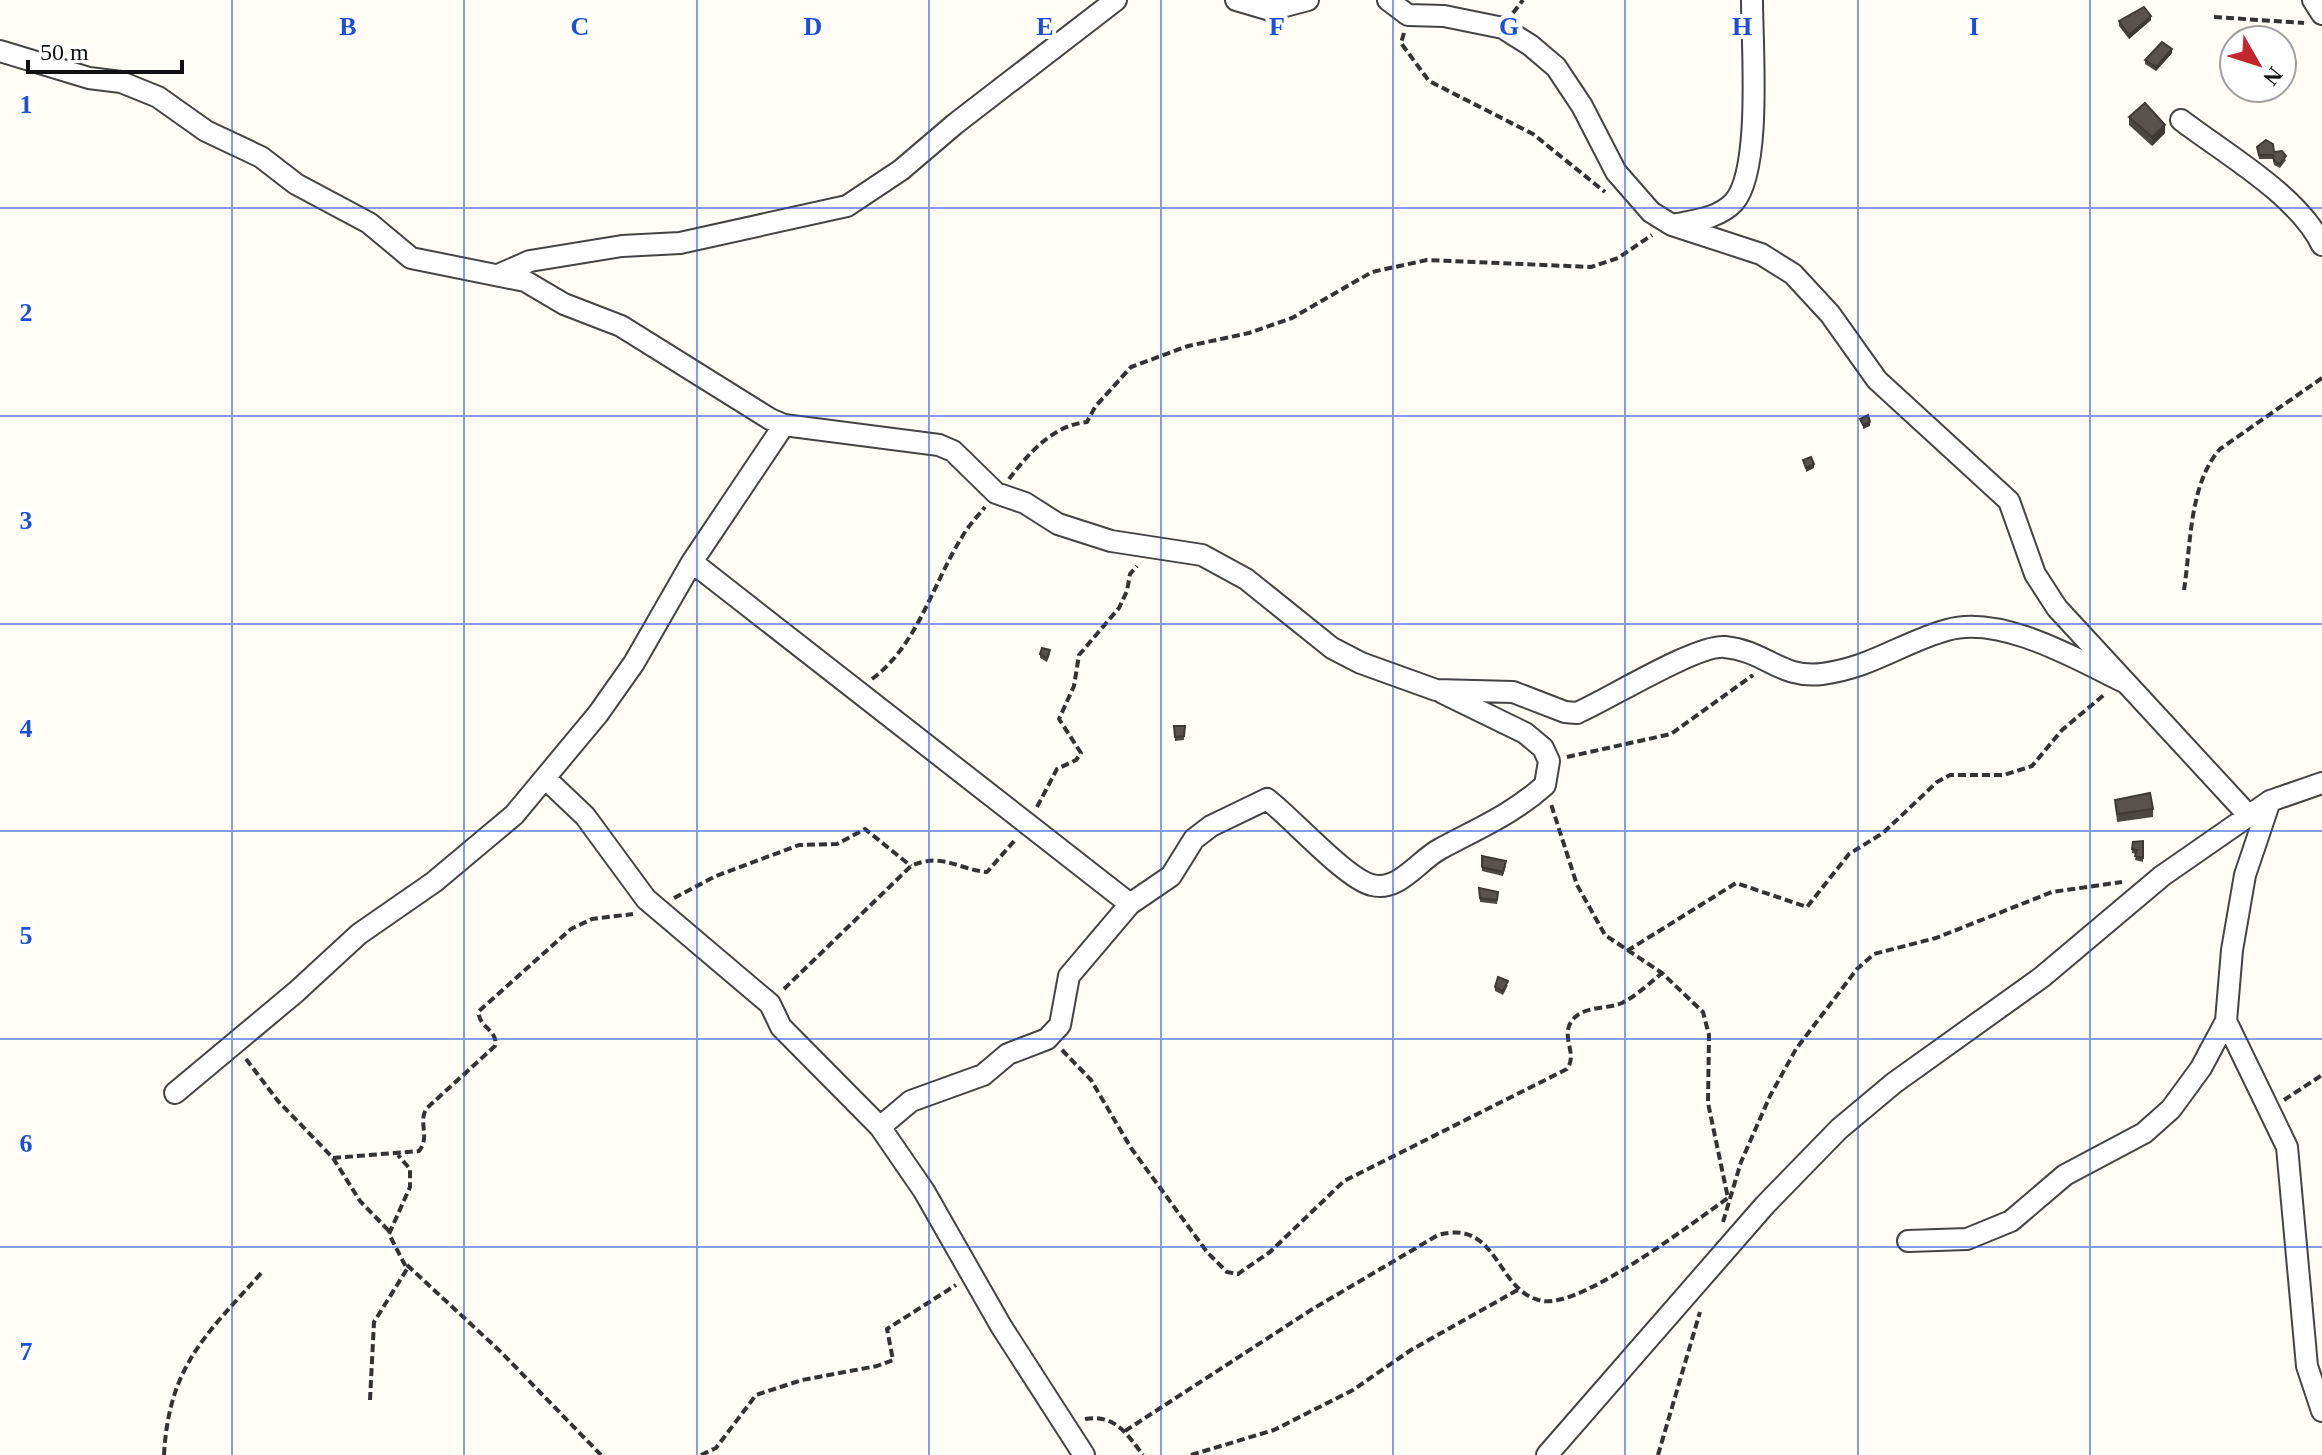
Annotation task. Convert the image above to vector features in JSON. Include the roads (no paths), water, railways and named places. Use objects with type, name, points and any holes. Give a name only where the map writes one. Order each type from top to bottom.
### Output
[{"type":"street","points":[[498,275],[530,261],[622,246],[680,243],[847,206],[901,170],[955,124],[1116,0]]},
{"type":"street","points":[[1236,0],[1270,10],[1308,0]]},
{"type":"street","points":[[1388,0],[1408,15],[1444,16],[1503,28],[1530,45],[1556,67],[1632,196],[1672,225],[1761,254],[1793,274],[1813,293],[1877,380],[2009,501],[2044,591],[2250,817]]},
{"type":"street","points":[[1672,225],[1721,212],[1734,201],[1744,184],[1751,158],[1752,0]]},
{"type":"street","points":[[2313,0],[2315,18]]},
{"type":"street","points":[[0,51],[78,75],[121,82],[158,97],[206,131],[261,157],[296,184],[369,223],[411,258],[480,275],[525,281],[564,304],[621,326],[784,425],[939,445],[953,451],[996,493],[1025,503],[1058,524],[1152,549],[1162,547],[1202,555],[1246,579],[1332,648],[1361,663],[1436,690],[1525,733],[1543,748],[1549,761],[1545,785],[1485,828],[1439,849],[1411,873],[1381,886],[1368,884],[1352,874],[1267,799],[1211,826],[1194,839],[1171,876],[1130,904],[1069,976],[1060,1025],[1047,1039],[1008,1054],[983,1075],[911,1101],[880,1127]]},
{"type":"street","points":[[2181,120],[2275,191],[2306,221],[2322,245]]},
{"type":"street","points":[[175,1093],[236,1044],[359,934],[400,908],[514,815],[546,779],[634,663],[692,562],[784,425]]},
{"type":"street","points":[[692,562],[1130,904]]},
{"type":"street","points":[[1436,690],[1513,692],[1565,712],[1577,713],[1709,648],[1751,652],[1792,674],[1803,676],[1852,669],[1946,630],[1979,627],[2056,649],[2124,682]]},
{"type":"street","points":[[546,779],[585,816],[629,880],[656,908],[770,1004],[781,1027],[880,1127],[924,1191],[972,1276],[1084,1455]]},
{"type":"street","points":[[1547,1455],[1765,1205],[1839,1129],[1894,1083],[2042,977],[2162,876],[2270,801],[2322,783]]},
{"type":"street","points":[[1908,1241],[1967,1239],[2011,1221],[2065,1175],[2144,1133],[2171,1109],[2201,1068],[2226,1021],[2232,950],[2245,875],[2270,801]]},
{"type":"street","points":[[2226,1021],[2287,1147],[2307,1366],[2322,1411]]}]
